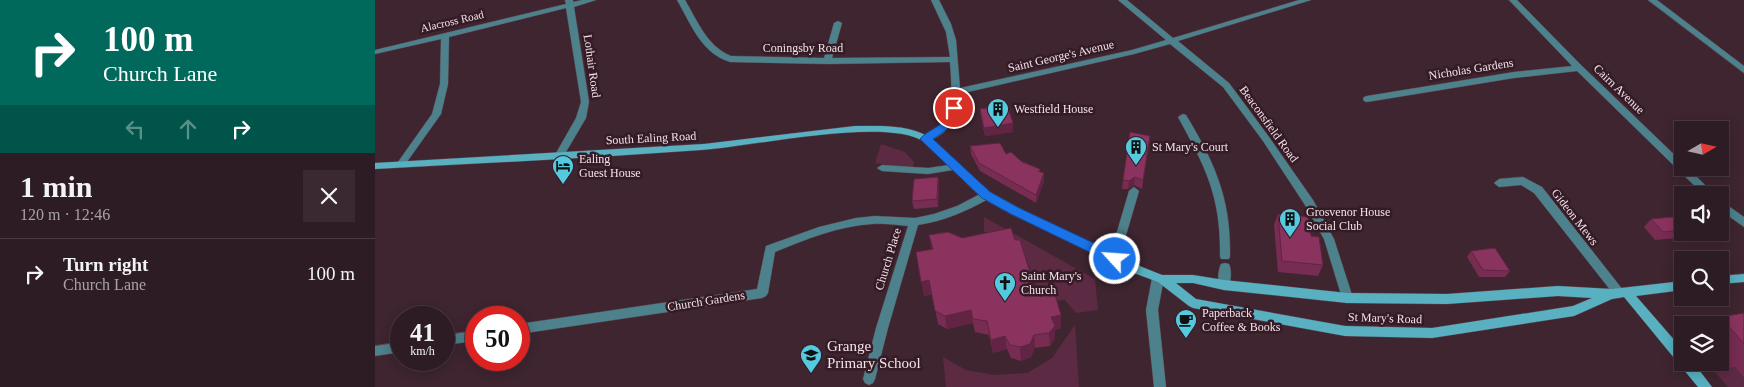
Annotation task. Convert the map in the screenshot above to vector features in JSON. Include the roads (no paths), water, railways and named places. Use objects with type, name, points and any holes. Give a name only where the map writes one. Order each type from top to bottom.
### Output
[{"type":"main road","name":"South Ealing Road","points":[[375,166],[704,147],[855,129],[916,133],[926,139]]},
{"type":"main road","name":"St Mary's Road","points":[[926,139],[986,195],[1015,211],[1160,279],[1193,302],[1213,307],[1345,331],[1432,333],[1574,311],[1619,293]]},
{"type":"main road","points":[[1729,279],[1744,278]]},
{"type":"main road","name":"St Mary's Road","points":[[1160,279],[1193,279],[1224,285],[1347,298],[1447,299],[1558,291],[1619,293],[1674,286]]},
{"type":"main road","points":[[1619,293],[1674,351]]},
{"type":"main road","points":[[1693,371],[1706,387]]},
{"type":"street","name":"Alacross Road","points":[[375,52],[570,3],[592,0]]},
{"type":"street","name":"Coningsby Road","points":[[681,0],[708,47],[719,55],[730,59],[954,59]]},
{"type":"street","points":[[926,139],[941,129],[951,118],[955,92],[954,59],[949,30],[935,0]]},
{"type":"street","name":"Beaconsfield Road","points":[[1122,0],[1226,85],[1266,139],[1309,203],[1329,239],[1347,298]]},
{"type":"street","name":"Saint George's Avenue","points":[[955,92],[1134,52],[1307,0]]},
{"type":"street","name":"Cairn Avenue","points":[[1513,0],[1579,68],[1701,186]]},
{"type":"street","points":[[1652,0],[1744,70]]},
{"type":"street","name":"Lothair Road","points":[[561,154],[581,118],[585,102],[570,3]]},
{"type":"street","points":[[827,60],[838,23]]},
{"type":"street","points":[[401,164],[436,114],[445,84],[445,34]]},
{"type":"street","name":"Nicholas Gardens","points":[[1367,99],[1514,75],[1579,68]]},
{"type":"street","points":[[1183,117],[1206,159],[1218,186],[1227,232],[1224,285]]},
{"type":"street","points":[[882,168],[928,172],[956,167]]},
{"type":"street","name":"Gideon Mews","points":[[1499,183],[1523,181],[1538,190],[1619,293]]},
{"type":"street","points":[[1115,259],[1134,191]]},
{"type":"street","name":"Church Place","points":[[869,379],[882,328],[914,222],[939,217],[971,204],[986,195]]},
{"type":"street","points":[[1729,211],[1744,223]]},
{"type":"street","name":"Church Gardens","points":[[530,327],[762,293],[770,249],[835,225],[872,219],[914,222]]},
{"type":"street","points":[[1160,279],[1152,310],[1160,387]]},
{"type":"street","points":[[375,351],[390,349]]},
{"type":"place","name":"Westfield House","points":[[998,128]]},
{"type":"place","name":"St Mary's Court","points":[[1136,166]]},
{"type":"place","name":"Ealing Guest House","points":[[563,185]]},
{"type":"place","name":"Grosvenor House Social Club","points":[[1290,238]]},
{"type":"place","name":"Saint Mary's Church","points":[[1005,302]]},
{"type":"place","name":"Paperback Coffee & Books","points":[[1186,339]]},
{"type":"place","name":"Grange Primary School","points":[[811,374]]}]
